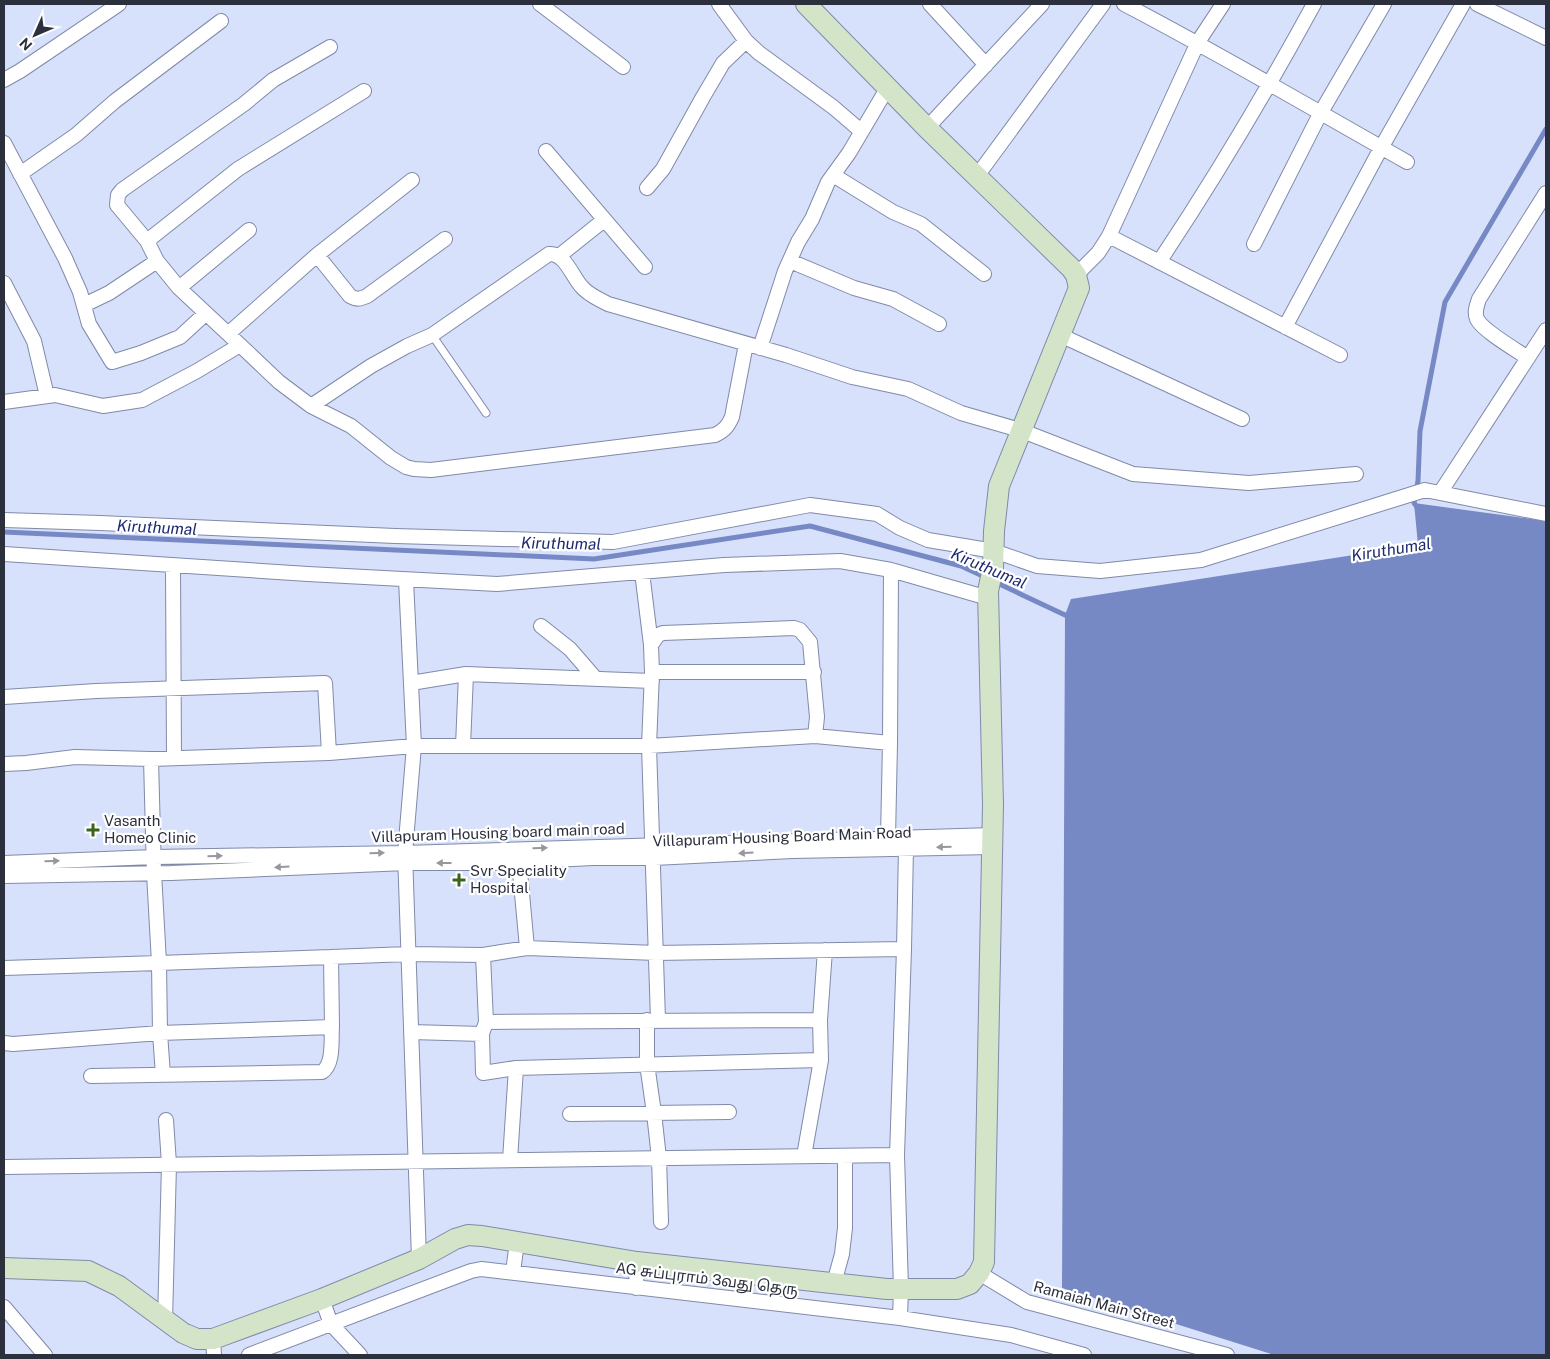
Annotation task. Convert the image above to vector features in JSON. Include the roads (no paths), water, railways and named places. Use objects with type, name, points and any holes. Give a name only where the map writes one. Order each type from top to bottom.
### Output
[{"type":"street","points":[[4,80],[118,4]]},
{"type":"street","points":[[719,4],[746,41],[758,53],[833,106],[861,131]]},
{"type":"street","points":[[4,1268],[88,1272],[119,1286],[182,1333],[213,1347],[326,1312],[455,1239],[468,1235],[482,1236],[515,1259],[636,1277],[720,1285],[834,1283],[901,1304],[970,1284],[979,1273],[984,1262],[992,841],[988,594],[993,560],[999,486],[1020,430],[1079,288],[1076,275],[1071,268],[928,128],[806,4]]},
{"type":"street","points":[[930,4],[986,64]]},
{"type":"street","points":[[977,176],[1102,4]]},
{"type":"street","points":[[1124,4],[1198,42],[1320,114],[1407,162]]},
{"type":"street","points":[[1076,275],[1098,253],[1109,236],[1198,42],[1223,4]]},
{"type":"street","points":[[1159,262],[1270,85],[1314,4]]},
{"type":"street","points":[[1254,244],[1320,114],[1384,4]]},
{"type":"street","points":[[1285,327],[1381,148],[1463,4]]},
{"type":"street","points":[[1478,4],[1546,38]]},
{"type":"street","points":[[928,128],[1038,5]]},
{"type":"street","points":[[546,6],[624,67]]},
{"type":"street","points":[[20,174],[76,135],[115,101],[221,21]]},
{"type":"street","points":[[647,188],[663,169],[724,63],[746,41]]},
{"type":"street","points":[[330,47],[270,82],[244,104],[118,195],[116,200],[120,209],[147,241],[157,261],[179,288],[279,382],[311,406],[351,426],[391,458],[414,469],[432,470],[715,435],[723,431],[728,426],[732,416],[753,346],[771,310],[798,242],[812,219],[828,182],[849,153],[888,87]]},
{"type":"street","points":[[147,241],[238,169],[364,91]]},
{"type":"street","points":[[4,143],[65,258],[80,292],[89,324],[112,362],[141,353],[180,337],[205,314]]},
{"type":"street","points":[[546,151],[644,268]]},
{"type":"street","points":[[833,174],[893,212],[921,224],[984,274]]},
{"type":"street","points":[[230,334],[317,255],[412,180]]},
{"type":"street","points":[[1528,358],[1483,327],[1477,319],[1475,308],[1546,193]]},
{"type":"street","points":[[559,256],[604,220]]},
{"type":"street","points":[[179,288],[249,230]]},
{"type":"street","points":[[1109,236],[1340,355]]},
{"type":"street","points":[[317,255],[350,296],[360,299],[367,296],[445,239]]},
{"type":"street","points":[[311,406],[371,366],[407,346],[432,335],[549,254],[559,256],[582,287],[594,297],[608,304],[852,377],[908,389],[961,413],[1020,430],[1133,474],[1249,483],[1356,474]]},
{"type":"street","points":[[84,305],[109,293],[157,261]]},
{"type":"street","points":[[790,261],[854,288],[893,299],[939,324]]},
{"type":"street","points":[[4,283],[34,341],[47,396]]},
{"type":"street","points":[[1440,492],[1546,330]]},
{"type":"street","points":[[1060,335],[1242,419]]},
{"type":"street","points":[[4,402],[55,395],[104,406],[142,400],[197,371],[240,345]]},
{"type":"street","points":[[4,520],[100,522],[405,536],[613,542],[810,505],[877,514],[900,528],[928,540],[993,560],[1100,571],[1201,560],[1410,493],[1425,490],[1546,514]]},
{"type":"street","points":[[4,554],[173,566],[496,584],[724,565],[840,561],[891,570],[988,594]]},
{"type":"street","points":[[173,566],[174,758]]},
{"type":"street","points":[[891,570],[888,838],[906,848],[897,1155],[901,1304]]},
{"type":"street","points":[[642,572],[651,645],[652,677],[649,746],[656,953],[653,1020],[647,1064],[659,1158],[661,1222]]},
{"type":"street","points":[[406,580],[414,746],[405,858],[419,1259]]},
{"type":"street","points":[[541,626],[570,649],[596,680]]},
{"type":"street","points":[[651,645],[658,635],[663,633],[794,628],[800,630],[810,642],[817,716],[815,736]]},
{"type":"street","points":[[411,683],[466,674],[596,680],[814,672]]},
{"type":"street","points":[[463,746],[466,674]]},
{"type":"street","points":[[4,696],[96,690],[325,683],[329,753]]},
{"type":"street","points":[[4,764],[26,764],[75,758],[152,759],[329,753],[414,746],[649,746],[815,736],[890,743]]},
{"type":"street","points":[[152,759],[154,873],[163,1075]]},
{"type":"street","name":"Villapuram Housing board main road","points":[[4,863],[154,857],[405,858],[654,851],[888,838],[992,841]]},
{"type":"street","name":"Villapuram Housing Board Main Road","points":[[4,876],[154,873],[405,858],[519,861],[593,858],[654,851],[793,851],[906,848],[992,841]]},
{"type":"street","points":[[519,861],[527,948]]},
{"type":"street","points":[[4,968],[408,954],[483,955],[527,948],[656,953],[904,948]]},
{"type":"street","points":[[804,1156],[821,1060],[820,1020],[825,950]]},
{"type":"street","points":[[483,955],[483,1073],[516,1068],[821,1060]]},
{"type":"street","points":[[92,1076],[322,1072],[326,1069],[329,1062],[332,1027],[330,957]]},
{"type":"street","points":[[411,1032],[653,1020],[820,1020]]},
{"type":"street","points":[[4,1043],[13,1044],[160,1033],[332,1027]]},
{"type":"street","points":[[510,1160],[516,1068]]},
{"type":"street","points":[[570,1114],[729,1112]]},
{"type":"street","points":[[165,1321],[169,1164],[166,1120]]},
{"type":"street","points":[[4,1167],[897,1155]]},
{"type":"street","points":[[834,1283],[842,1254],[845,1156]]},
{"type":"street","name":"AG சுப்புராம் 3வது தெரு","points":[[249,1355],[326,1312],[515,1259],[636,1277]]},
{"type":"street","name":"Ramaiah Main Street","points":[[979,1273],[1027,1302],[1227,1355]]},
{"type":"street","name":"AG சுப்புராம் 3வது தெரு","points":[[720,1285],[901,1304],[1084,1355]]},
{"type":"street","points":[[4,1307],[46,1355]]},
{"type":"street","points":[[326,1312],[360,1355]]},
{"type":"lane","points":[[432,335],[486,413]]},
{"type":"water","points":[[1414,503],[1546,521],[1546,1355],[1274,1355],[1062,1288],[1065,615],[1071,599],[1418,545]]},
{"type":"waterway","name":"Kiruthumal","points":[[1417,507],[1414,503],[1418,481],[1420,431],[1445,302],[1546,129]]},
{"type":"waterway","name":"Kiruthumal","points":[[4,532],[594,559],[810,526],[961,566],[987,578]]},
{"type":"waterway","name":"Kiruthumal","points":[[995,582],[1065,615],[1071,614]]},
{"type":"place","name":"Vasanth Homeo Clinic","points":[[93,830]]},
{"type":"place","name":"Svr Speciality Hospital","points":[[459,880]]}]
